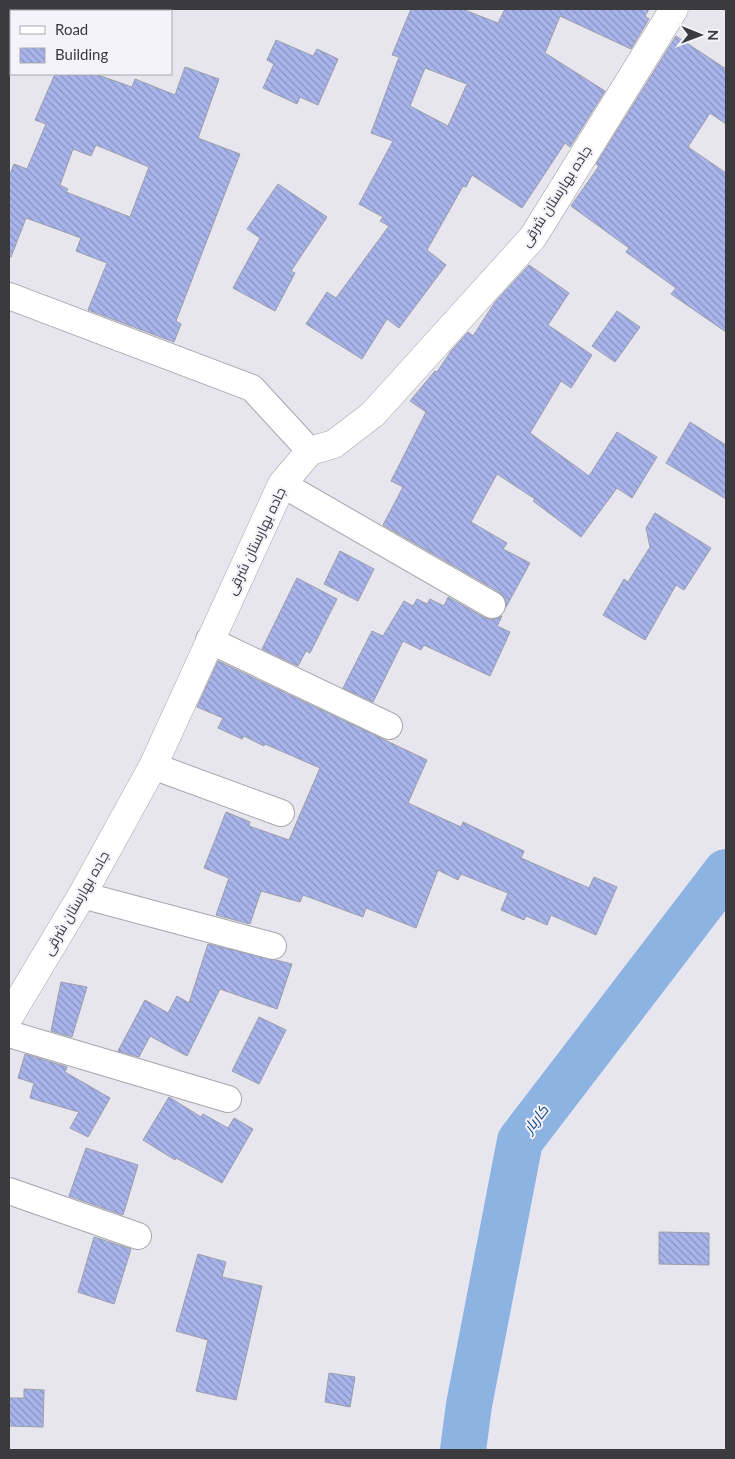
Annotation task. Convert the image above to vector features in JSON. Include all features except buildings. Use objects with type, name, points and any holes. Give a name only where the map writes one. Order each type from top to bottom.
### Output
[{"type":"street","name":"جاده بهارستان شرقی","points":[[9,1017],[82,895],[153,766],[282,484],[310,451],[334,444],[373,414],[533,237],[674,9]]},
{"type":"street","points":[[9,296],[252,388],[310,451]]},
{"type":"street","points":[[282,484],[492,606]]},
{"type":"street","points":[[209,640],[389,726]]},
{"type":"street","points":[[153,766],[281,813]]},
{"type":"street","points":[[82,895],[274,946]]},
{"type":"street","points":[[9,1034],[228,1098]]},
{"type":"street","points":[[9,1191],[138,1236]]},
{"type":"waterway","name":"کاربار","points":[[463,1450],[469,1405],[520,1141],[726,872]]}]
